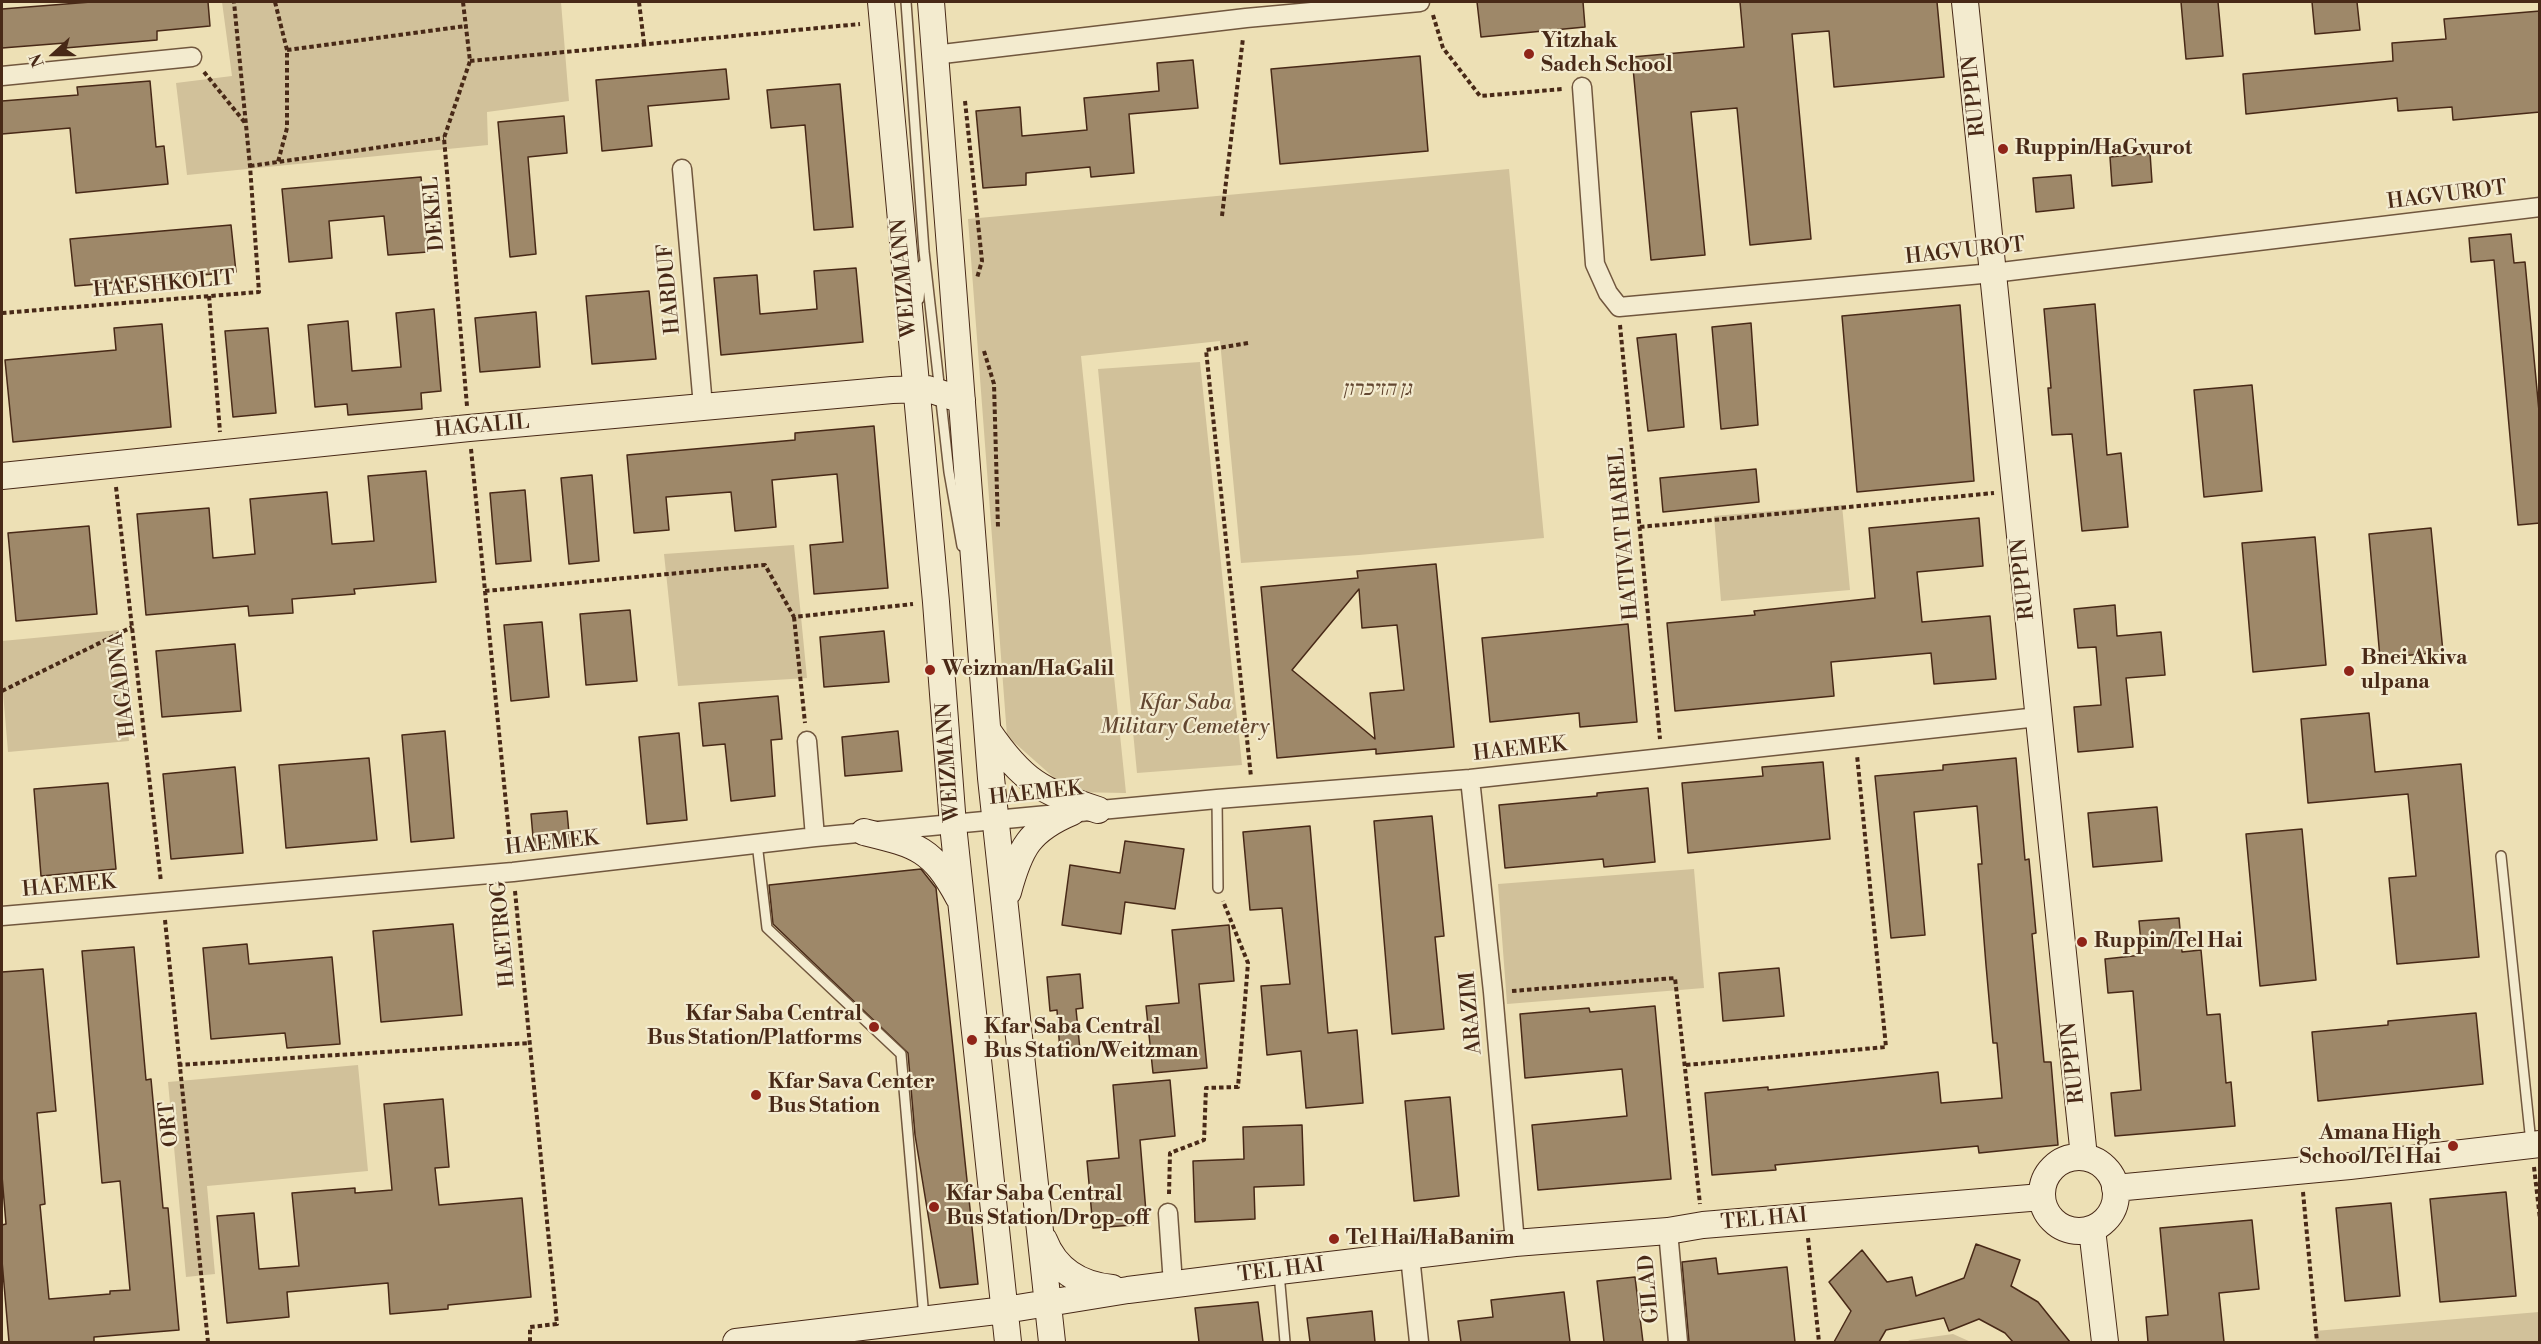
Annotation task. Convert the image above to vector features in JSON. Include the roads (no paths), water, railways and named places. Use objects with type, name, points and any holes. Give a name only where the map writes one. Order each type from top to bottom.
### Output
[{"type":"street","name":"WEIZMANN","points":[[931,2],[934,55],[939,393],[936,602],[953,825],[1008,1342]]},
{"type":"street","name":"RUPPIN","points":[[1965,2],[2084,1157]]},
{"type":"street","points":[[934,55],[1246,18],[1426,6]]},
{"type":"street","name":"WEIZMANN","points":[[882,12],[939,393],[978,609],[994,820],[1052,1342]]},
{"type":"street","points":[[2,76],[192,57]]},
{"type":"street","name":"HAGVUROT","points":[[1582,87],[1595,264],[1608,293],[1619,307],[1993,273],[2540,207]]},
{"type":"street","name":"HARDUF","points":[[682,169],[703,406]]},
{"type":"street","name":"HAGALIL","points":[[2,476],[703,406],[939,393]]},
{"type":"street","name":"HAEMEK","points":[[2,916],[513,872],[864,832],[1470,778],[2038,717]]},
{"type":"street","points":[[987,729],[1018,771],[1039,787],[1098,810]]},
{"type":"street","points":[[807,741],[815,837]]},
{"type":"street","name":"ARAZIM","points":[[1470,778],[1493,992],[1515,1243]]},
{"type":"street","points":[[1005,904],[1014,871],[1024,849],[1038,829],[1072,812]]},
{"type":"street","points":[[864,832],[917,847],[936,860],[963,906]]},
{"type":"street","points":[[2115,1188],[2301,1171],[2535,1145]]},
{"type":"street","points":[[2084,1157],[2103,1166],[2111,1176],[2115,1188],[2116,1201],[2111,1213],[2103,1223],[2092,1229],[2076,1232],[2063,1228],[2053,1221],[2045,1210],[2042,1197],[2043,1183],[2049,1171],[2059,1163],[2071,1158],[2084,1157]]},
{"type":"street","name":"TEL HAI","points":[[736,1342],[1005,1310],[1173,1284],[1515,1243],[2042,1197]]},
{"type":"street","points":[[1168,1213],[1173,1284]]},
{"type":"street","points":[[1039,1228],[1053,1259],[1065,1271],[1080,1281],[1096,1286],[1128,1290]]},
{"type":"street","points":[[2092,1229],[2105,1342]]},
{"type":"street","name":"GILAD","points":[[1668,1231],[1678,1342]]},
{"type":"street","points":[[1410,1256],[1419,1342]]},
{"type":"street","points":[[953,1315],[1004,1342]]},
{"type":"lane","points":[[906,2],[924,251],[939,393]]},
{"type":"lane","points":[[924,251],[917,325],[939,393]]},
{"type":"lane","points":[[1217,799],[1218,888]]},
{"type":"lane","points":[[757,843],[767,928],[902,1054],[924,1318]]},
{"type":"lane","points":[[2501,856],[2535,1145]]},
{"type":"lane","points":[[1279,1271],[1284,1342]]},
{"type":"place","name":"Yitzhak Sadeh School","points":[[1529,54]]},
{"type":"place","name":"Ruppin/HaGvurot","points":[[2003,149]]},
{"type":"place","name":"Weizman/HaGalil","points":[[930,670]]},
{"type":"place","name":"Bnei Akiva ulpana","points":[[2349,671]]},
{"type":"place","name":"Ruppin/Tel Hai","points":[[2082,942]]},
{"type":"place","name":"Kfar Saba Central Bus Station/Platforms","points":[[874,1027]]},
{"type":"place","name":"Kfar Saba Central Bus Station/Weitzman","points":[[972,1040]]},
{"type":"place","name":"Kfar Sava Center Bus Station","points":[[756,1095]]},
{"type":"place","name":"Amana High School/Tel Hai","points":[[2453,1146]]},
{"type":"place","name":"Kfar Saba Central Bus Station/Drop-off","points":[[934,1207]]},
{"type":"place","name":"Tel Hai/HaBanim","points":[[1334,1239]]},
{"type":"park label","name":"גן הזיכרון","points":[[1377,390]]},
{"type":"park label","name":"Kfar Saba Military Cemetery","points":[[1185,716]]}]
